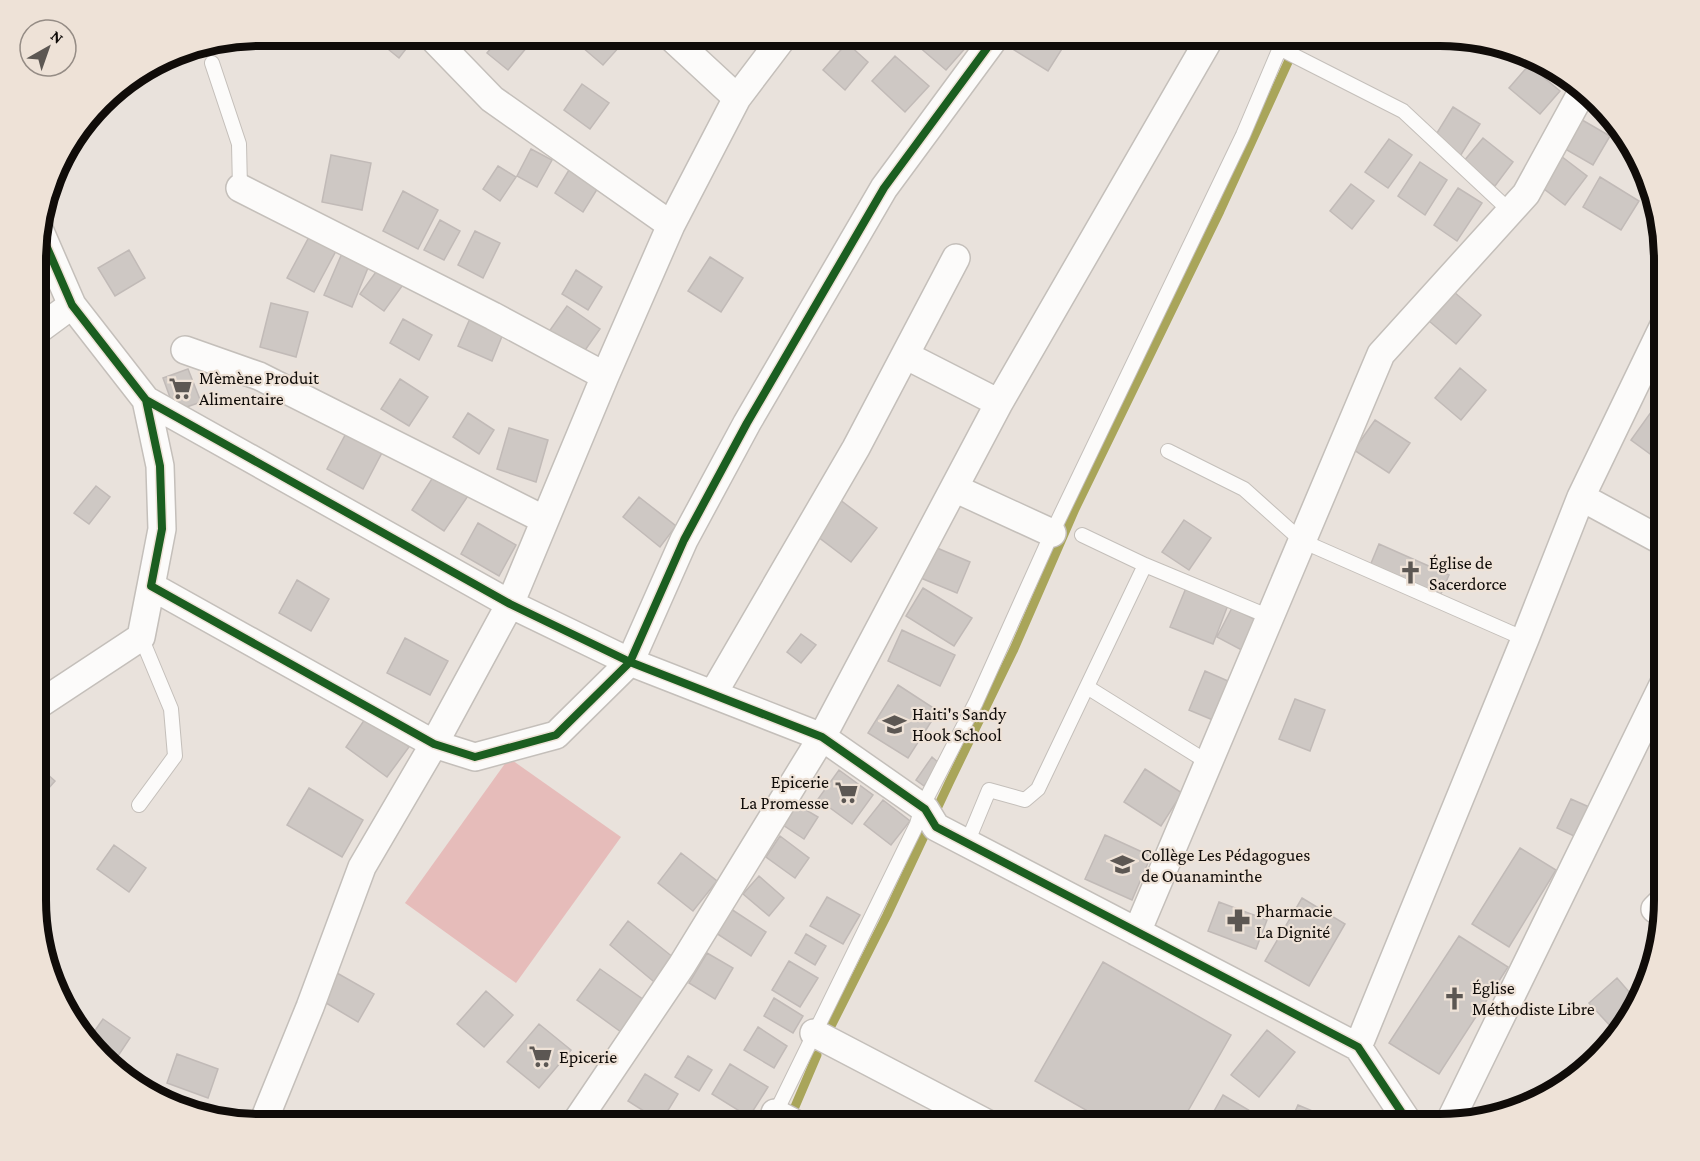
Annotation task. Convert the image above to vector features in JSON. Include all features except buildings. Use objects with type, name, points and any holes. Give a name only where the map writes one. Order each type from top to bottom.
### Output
[{"type":"street","points":[[441,46],[492,99],[671,225]]},
{"type":"street","points":[[681,46],[737,98]]},
{"type":"street","points":[[266,1114],[310,1007],[362,867],[434,744],[510,604],[671,225],[737,98],[776,46]]},
{"type":"street","points":[[151,586],[434,744],[475,757],[556,735],[630,662],[684,540],[747,423],[872,208],[884,188],[989,46]]},
{"type":"street","points":[[580,1114],[682,965],[822,738],[999,404],[1204,46]]},
{"type":"street","points":[[1137,933],[1381,354],[1526,194],[1579,98]]},
{"type":"street","points":[[240,188],[493,316],[605,376]]},
{"type":"street","points":[[47,247],[72,305],[146,400],[510,604],[630,662],[822,738],[968,843],[1358,1047],[1403,1114]]},
{"type":"street","points":[[712,694],[856,448],[956,258]]},
{"type":"street","points":[[46,324],[72,305]]},
{"type":"street","points":[[1358,1047],[1581,497],[1653,348]]},
{"type":"street","points":[[184,350],[259,376],[545,520]]},
{"type":"street","points":[[905,355],[999,404]]},
{"type":"street","points":[[47,699],[141,637],[162,528],[160,466],[146,400]]},
{"type":"street","points":[[954,488],[1052,533]]},
{"type":"street","points":[[1581,497],[1653,536]]},
{"type":"street","points":[[1453,1114],[1654,704]]},
{"type":"street","points":[[814,1033],[966,1114]]},
{"type":"lane","points":[[784,1114],[814,1033],[917,824],[928,814],[1052,533],[1243,135],[1280,46]]},
{"type":"lane","points":[[1289,46],[1402,111],[1510,211]]},
{"type":"lane","points":[[212,63],[239,144],[240,188]]},
{"type":"lane","points":[[1168,451],[1244,489],[1302,541],[1525,639]]},
{"type":"lane","points":[[1082,535],[1145,565],[1270,617]]},
{"type":"lane","points":[[968,843],[989,790],[1025,800],[1038,789],[1145,565]]},
{"type":"lane","points":[[139,805],[175,756],[171,709],[141,637]]},
{"type":"lane","points":[[1087,687],[1209,763]]},
{"type":"shaded area","points":[[509,758],[621,837],[516,983],[405,903]]},
{"type":"waterway","points":[[830,1028],[887,915],[1014,649],[1075,509],[1220,211],[1295,46]]},
{"type":"waterway","points":[[794,1109],[817,1055]]},
{"type":"cycle path","points":[[47,247],[72,305],[146,400],[160,466],[162,529],[151,586],[434,744],[475,757],[556,735],[630,662],[684,540],[747,423],[884,188],[989,46]]},
{"type":"cycle path","points":[[146,400],[510,604],[630,662],[822,737],[925,809],[936,827],[1358,1047],[1403,1114]]},
{"type":"place","name":"Mèmène Produit Alimentaire","points":[[181,388]]},
{"type":"place","name":"Église de Sacerdorce","points":[[1411,573]]},
{"type":"place","name":"Haiti's Sandy Hook School","points":[[894,724]]},
{"type":"place","name":"Epicerie La Promesse","points":[[847,792]]},
{"type":"place","name":"Collège Les Pédagogues de Ouanaminthe","points":[[1123,865]]},
{"type":"place","name":"Pharmacie La Dignité","points":[[1238,921]]},
{"type":"place","name":"Église Méthodiste Libre","points":[[1454,998]]},
{"type":"place","name":"Epicerie","points":[[541,1057]]}]
